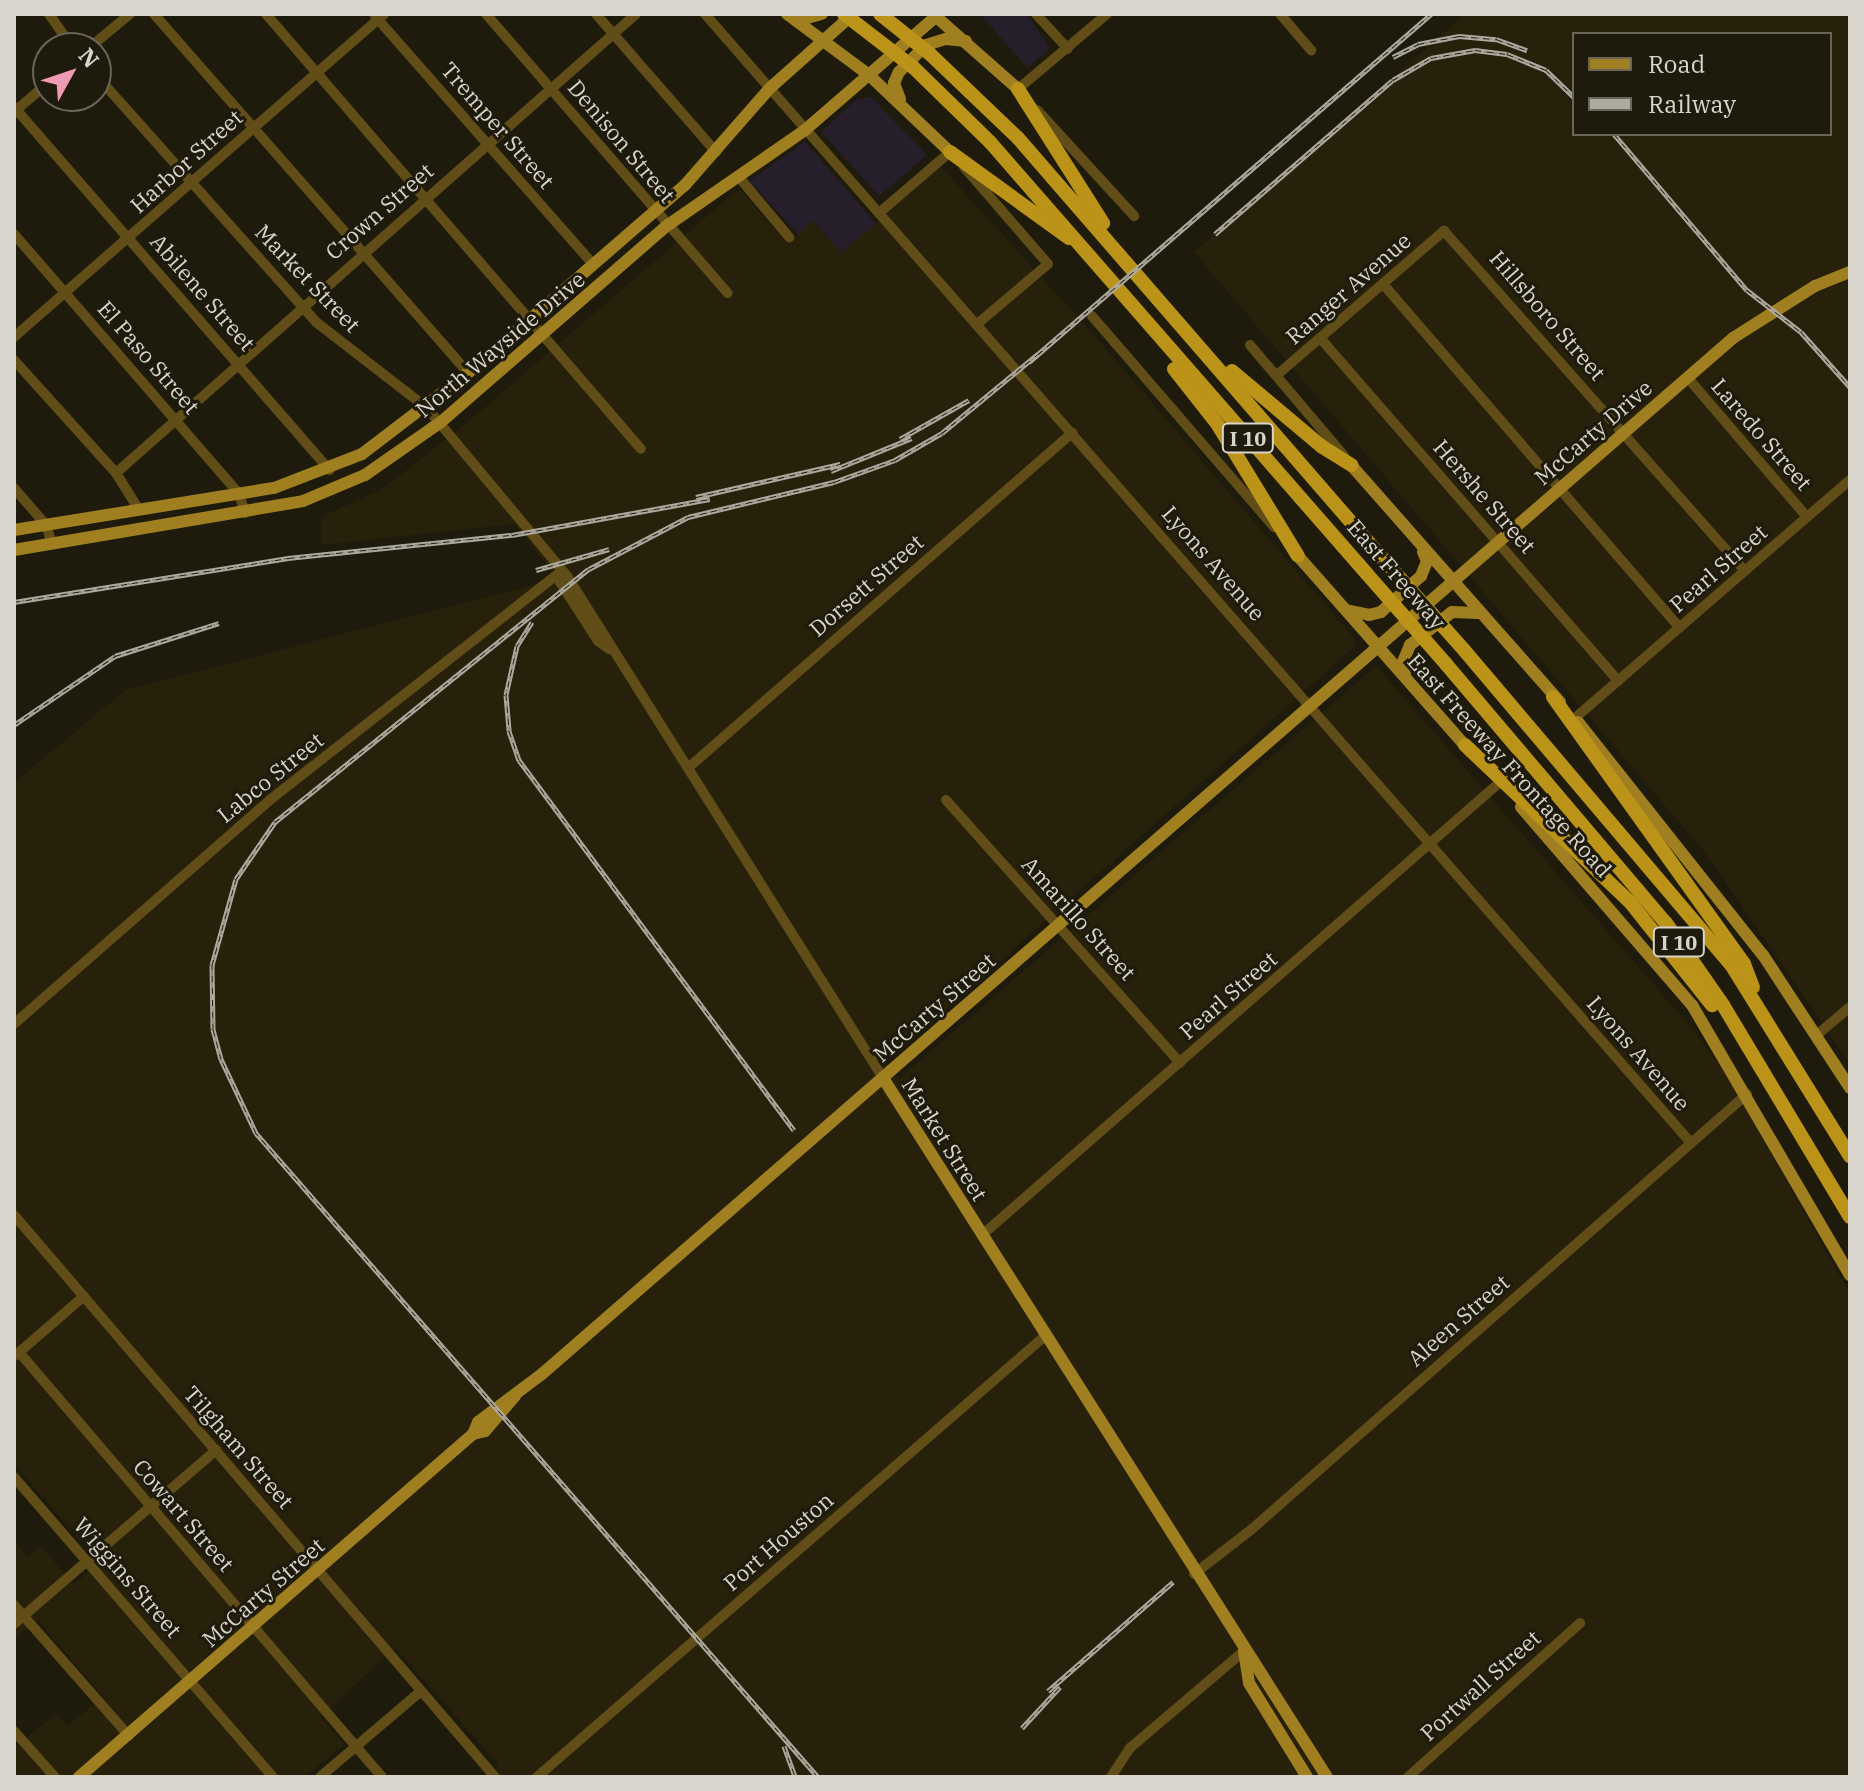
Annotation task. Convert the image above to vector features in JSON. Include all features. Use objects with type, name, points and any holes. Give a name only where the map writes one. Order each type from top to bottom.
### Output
[{"type":"highway","name":"East Freeway","points":[[844,14],[914,68],[961,110],[1446,664],[1666,923],[1765,1072],[1850,1217]]},
{"type":"highway","name":"East Freeway","points":[[880,14],[930,54],[1018,138],[1676,895],[1760,1006],[1850,1156]]},
{"type":"highway","points":[[1018,89],[1086,200],[1158,298]]},
{"type":"highway","points":[[950,152],[1075,242]]},
{"type":"highway","points":[[1129,302],[1153,344],[1218,425],[1298,556]]},
{"type":"highway","points":[[1174,315],[1273,407],[1351,465]]},
{"type":"highway","points":[[1553,697],[1744,964],[1760,1006]]},
{"type":"highway","points":[[1465,745],[1630,902],[1765,1072]]},
{"type":"main road","points":[[792,18],[822,14]]},
{"type":"main road","name":"North Wayside Drive","points":[[14,530],[239,494],[329,470],[376,445],[427,408],[654,210],[716,152],[770,88],[853,14]]},
{"type":"main road","points":[[953,14],[966,41]]},
{"type":"main road","name":"North Wayside Drive","points":[[14,550],[245,513],[339,488],[441,422],[668,225],[805,130],[936,15]]},
{"type":"main road","points":[[936,15],[1018,89]]},
{"type":"main road","points":[[792,18],[869,75],[903,104],[950,152]]},
{"type":"main road","points":[[786,73],[805,45],[792,18]]},
{"type":"main road","points":[[903,104],[894,83],[908,63],[936,40],[966,41]]},
{"type":"main road","points":[[844,96],[869,90],[903,104]]},
{"type":"main road","name":"McCarty Drive","points":[[1379,647],[1687,377],[1771,312],[1850,272]]},
{"type":"main road","points":[[1351,465],[1451,583],[1575,718],[1742,927],[1818,1034],[1850,1088]]},
{"type":"main road","points":[[1346,610],[1369,615],[1381,612],[1421,576],[1427,561],[1419,544]]},
{"type":"main road","name":"East Freeway Frontage Road","points":[[1298,556],[1674,980],[1747,1094],[1850,1275]]},
{"type":"main road","points":[[1408,682],[1402,664],[1410,645],[1452,612],[1478,613]]},
{"type":"main road","name":"McCarty Street","points":[[79,1777],[255,1627],[473,1434],[485,1431],[515,1396],[1379,647]]},
{"type":"main road","name":"Market Street","points":[[883,1078],[1194,1574],[1244,1651],[1266,1677],[1327,1777]]},
{"type":"main road","name":"Market Street","points":[[1244,1651],[1249,1683],[1307,1777]]},
{"type":"street","points":[[49,14],[62,32]]},
{"type":"street","points":[[108,32],[130,14]]},
{"type":"street","points":[[154,14],[468,373]]},
{"type":"street","points":[[266,14],[641,449]]},
{"type":"street","name":"Denison Street","points":[[486,14],[728,293]]},
{"type":"street","points":[[596,14],[716,152]]},
{"type":"street","name":"Crown Street","points":[[116,473],[425,197],[636,14]]},
{"type":"street","name":"Lyons Avenue","points":[[705,14],[1311,704],[1690,1142]]},
{"type":"street","points":[[1036,14],[1068,49]]},
{"type":"street","points":[[1107,14],[1018,89],[1134,216]]},
{"type":"street","points":[[1281,14],[1311,50]]},
{"type":"street","name":"Harbor Street","points":[[14,337],[379,16]]},
{"type":"street","name":"Tremper Street","points":[[379,16],[592,263]]},
{"type":"street","name":"Market Street","points":[[112,93],[333,339],[427,408],[441,422],[560,572],[560,582],[688,768],[883,1078]]},
{"type":"street","points":[[15,110],[32,96]]},
{"type":"street","name":"Abilene Street","points":[[15,110],[239,362],[329,470]]},
{"type":"street","points":[[879,213],[950,152],[1048,264],[976,325]]},
{"type":"street","points":[[738,176],[789,237]]},
{"type":"street","name":"Ranger Avenue","points":[[1277,375],[1444,231]]},
{"type":"street","name":"Hillsboro Street","points":[[1444,231],[1745,571]]},
{"type":"street","name":"El Paso Street","points":[[14,234],[178,420],[239,494],[245,513]]},
{"type":"street","points":[[1383,284],[1680,628]]},
{"type":"street","name":"East Freeway Frontage Road","points":[[1092,316],[1298,556]]},
{"type":"street","name":"Hershe Street","points":[[1321,339],[1618,681]]},
{"type":"street","points":[[1250,345],[1351,465]]},
{"type":"street","points":[[14,360],[116,473],[139,510]]},
{"type":"street","name":"Laredo Street","points":[[1687,377],[1807,517]]},
{"type":"street","name":"Dorsett Street","points":[[688,768],[1072,433]]},
{"type":"street","name":"Pearl Street","points":[[1575,718],[1850,480]]},
{"type":"street","points":[[14,488],[46,525],[52,544]]},
{"type":"street","name":"Labco Street","points":[[14,1024],[271,799],[560,572]]},
{"type":"street","name":"Pearl Street","points":[[982,1235],[1499,783]]},
{"type":"street","name":"Amarillo Street","points":[[946,800],[1180,1063]]},
{"type":"street","points":[[1818,1034],[1850,1007]]},
{"type":"street","name":"Aleen Street","points":[[1194,1574],[1252,1529],[1747,1094]]},
{"type":"street","name":"Tilgham Street","points":[[14,1215],[495,1777]]},
{"type":"street","points":[[16,1354],[84,1296]]},
{"type":"street","name":"Port Houston","points":[[537,1777],[1045,1336]]},
{"type":"street","name":"Cowart Street","points":[[16,1354],[382,1777]]},
{"type":"street","points":[[14,1624],[216,1450]]},
{"type":"street","name":"Wiggins Street","points":[[14,1477],[273,1777]]},
{"type":"street","points":[[14,1605],[129,1736]]},
{"type":"street","name":"Portwall Street","points":[[1408,1777],[1580,1623]]},
{"type":"street","points":[[1111,1777],[1130,1748],[1244,1651]]},
{"type":"street","points":[[320,1777],[420,1692]]},
{"type":"street","points":[[14,1731],[55,1777]]},
{"type":"shaded area","points":[[980,14],[1026,14],[1050,48],[1028,68]]},
{"type":"shaded area","points":[[1465,14],[1850,14],[1850,1064],[1707,855],[1194,252]]},
{"type":"shaded area","points":[[871,97],[927,155],[879,196],[821,132],[856,100]]},
{"type":"shaded area","points":[[805,142],[876,224],[841,253],[814,221],[799,235],[749,181]]},
{"type":"shaded area","points":[[940,166],[1086,326],[1354,638],[1355,646],[885,1063],[899,1079],[1376,666],[1696,1033],[1729,1079],[1850,1294],[1850,1777],[486,1777],[499,1765],[395,1647],[321,1717],[344,1744],[305,1777],[14,1777],[14,1743],[17,1746],[55,1714],[67,1726],[103,1697],[38,1620],[14,1640],[14,1540],[28,1557],[41,1546],[74,1585],[99,1562],[14,1464],[14,783],[125,690],[557,579],[515,524],[321,545],[321,517],[382,489],[462,427],[739,189],[787,243],[813,221],[842,253]]},
{"type":"railway","points":[[1029,362],[1431,14]]},
{"type":"railway","points":[[1393,57],[1418,44],[1459,36],[1496,39],[1527,50]]},
{"type":"railway","points":[[1215,234],[1393,80],[1431,58],[1475,50],[1507,54],[1546,70],[1572,95]]},
{"type":"railway","points":[[1616,136],[1747,290],[1801,332],[1850,387]]},
{"type":"railway","points":[[818,1777],[256,1133],[221,1059],[213,1029],[212,965],[236,879],[275,822],[589,569],[688,517],[834,482],[895,460],[942,433],[1038,354]]},
{"type":"railway","points":[[900,439],[969,400]]},
{"type":"railway","points":[[831,471],[912,438]]},
{"type":"railway","points":[[696,497],[840,464]]},
{"type":"railway","points":[[14,602],[288,558],[512,535],[710,499]]},
{"type":"railway","points":[[536,570],[609,549]]},
{"type":"railway","points":[[532,622],[517,646],[506,695],[509,731],[519,760],[794,1130]]},
{"type":"railway","points":[[14,725],[115,656],[219,623]]},
{"type":"railway","points":[[1048,1691],[1173,1582]]},
{"type":"railway","points":[[1022,1728],[1060,1687]]},
{"type":"railway","points":[[784,1746],[795,1777]]}]
